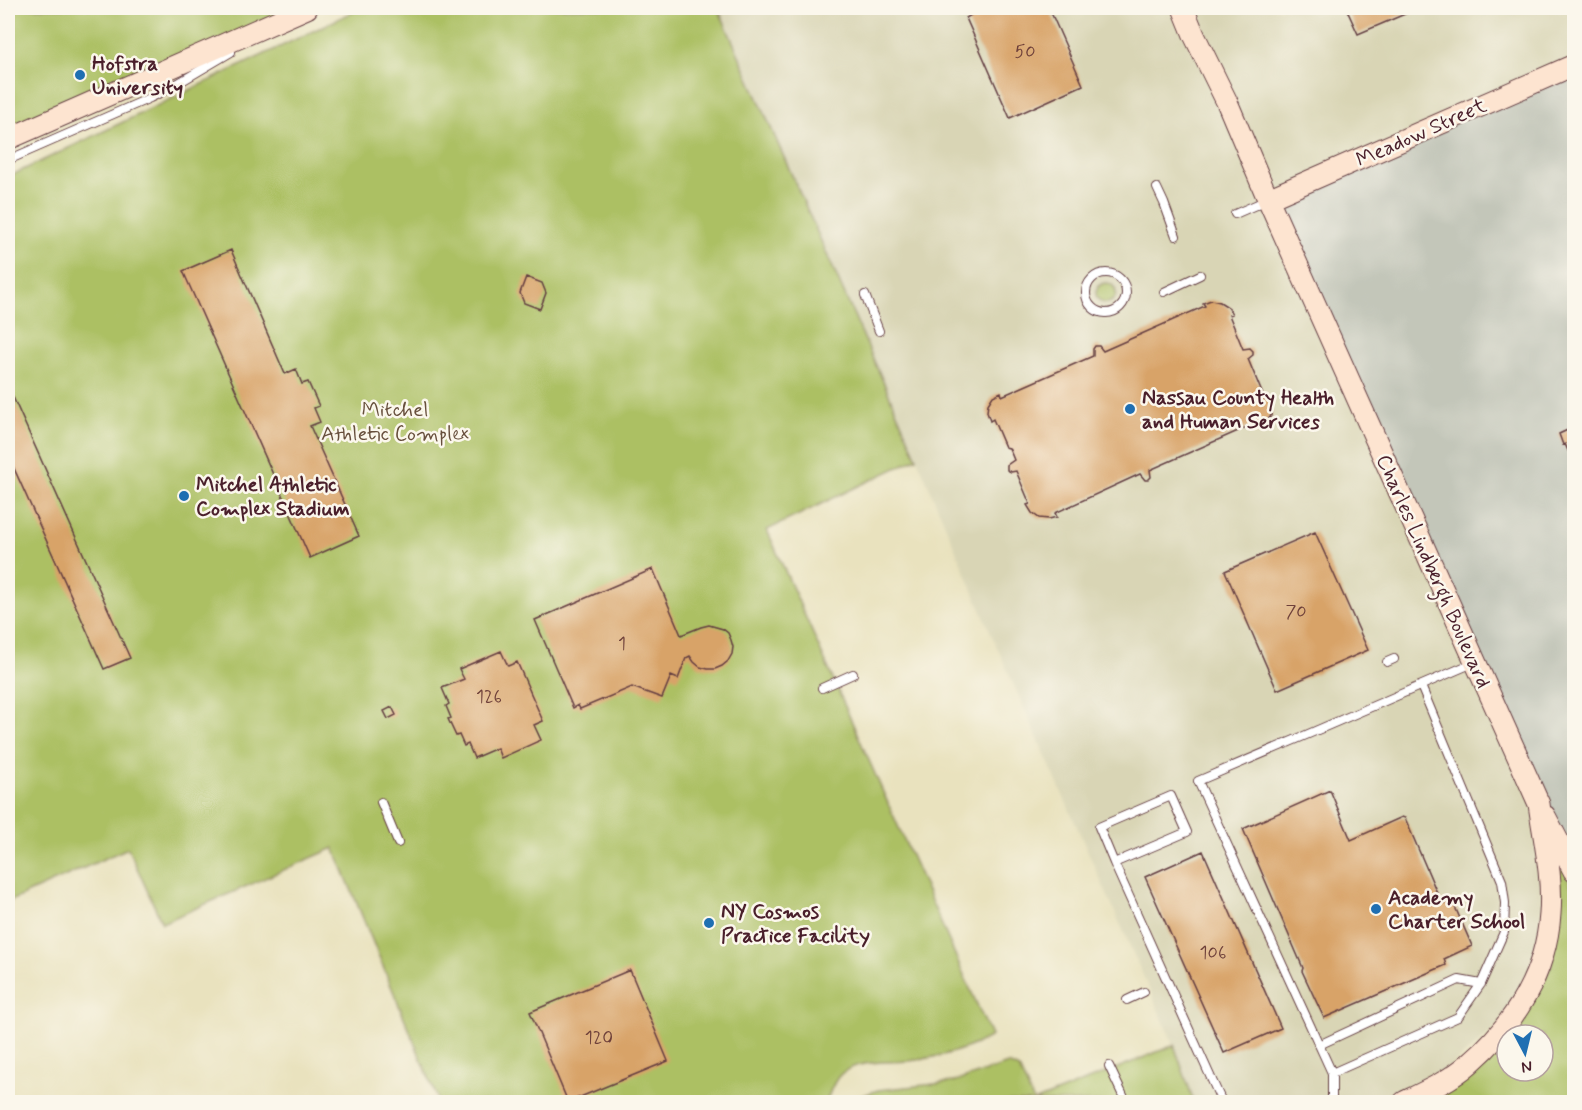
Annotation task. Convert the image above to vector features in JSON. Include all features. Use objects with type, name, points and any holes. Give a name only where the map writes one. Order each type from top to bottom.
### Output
[{"type":"street","name":"Charles Lindbergh Boulevard","points":[[1183,8],[1539,804],[1550,887],[1550,913],[1546,947],[1534,982],[1514,1016],[1500,1034],[1470,1064],[1434,1088],[1404,1102]]},
{"type":"street","points":[[8,139],[303,9]]},
{"type":"street","name":"Meadow Street","points":[[1268,199],[1575,65]]},
{"type":"street","points":[[1539,804],[1575,871]]},
{"type":"lane","points":[[8,160],[170,88],[303,9]]},
{"type":"lane","points":[[1157,188],[1176,236]]},
{"type":"lane","points":[[1235,214],[1268,199]]},
{"type":"lane","points":[[1103,273],[1116,275],[1121,279],[1126,292],[1122,304],[1112,312],[1093,308],[1086,297],[1086,290],[1092,279],[1103,273]]},
{"type":"lane","points":[[1164,292],[1200,275]]},
{"type":"lane","points":[[866,295],[879,331]]},
{"type":"lane","points":[[1332,1102],[1332,1073],[1198,782],[1475,662]]},
{"type":"lane","points":[[822,688],[853,675]]},
{"type":"lane","points":[[1332,1073],[1458,1017],[1481,984],[1504,932],[1505,903],[1502,881],[1421,686]]},
{"type":"lane","points":[[1114,863],[1187,832],[1171,796],[1099,827],[1114,863],[1222,1102]]},
{"type":"lane","points":[[381,802],[398,843]]},
{"type":"lane","points":[[1319,1045],[1459,980],[1481,984]]},
{"type":"lane","points":[[1127,1000],[1144,992]]},
{"type":"lane","points":[[1109,1066],[1126,1102]]},
{"type":"shaded area","points":[[718,8],[1574,8],[1574,67],[1539,801],[1552,875],[1523,1005],[1502,1023],[1495,1023],[1495,1029],[1409,1102],[1194,1102],[1174,1045],[993,638],[917,458]]},
{"type":"shaded area","points":[[1574,67],[1574,875],[1272,201]]},
{"type":"green space","name":"Hofstra University","points":[[8,8],[307,8],[8,139]]},
{"type":"green space","name":"Mitchel Athletic Complex","points":[[361,8],[718,8],[917,458],[767,530],[991,1036],[964,1049],[946,1054],[908,1061],[877,1062],[848,1069],[836,1080],[826,1102],[439,1102],[334,848],[162,923],[128,848],[8,902],[8,177]]},
{"type":"green space","points":[[1106,283],[1113,286],[1116,293],[1113,300],[1106,303],[1099,300],[1096,293],[1099,286]]},
{"type":"green space","points":[[1555,844],[1574,893],[1574,1102],[1426,1102],[1459,1085],[1495,1050],[1495,1083],[1555,1083],[1555,1023],[1520,1023],[1551,966],[1558,880]]},
{"type":"green space","points":[[1174,1045],[1194,1102],[1034,1102]]},
{"type":"green space","points":[[1008,1064],[1019,1069],[1034,1102],[855,1102],[861,1096],[878,1090],[954,1082]]},
{"type":"building","points":[[968,8],[1049,8],[1083,85],[1010,118],[966,18],[971,15]]},
{"type":"building","points":[[1346,8],[1419,8],[1358,34]]},
{"type":"building","points":[[231,250],[285,374],[296,369],[302,384],[308,382],[319,406],[314,408],[320,422],[310,426],[359,536],[310,558],[183,271]]},
{"type":"building","points":[[526,277],[542,283],[546,293],[540,309],[524,303],[520,293]]},
{"type":"building","name":"Nassau County Health and Human Services","points":[[1211,300],[1228,307],[1243,349],[1250,348],[1253,351],[1253,355],[1248,359],[1265,400],[1269,398],[1272,407],[1271,416],[1258,427],[1256,423],[1150,470],[1151,477],[1148,480],[1140,474],[1055,513],[1057,517],[1039,518],[1032,513],[1027,505],[1030,504],[1016,471],[1007,470],[1007,465],[1014,460],[1009,448],[1005,447],[993,419],[990,421],[987,412],[988,404],[993,396],[1001,392],[1002,396],[1093,356],[1095,346],[1099,346],[1103,351],[1205,306],[1203,303]]},
{"type":"building","points":[[8,386],[130,658],[104,669],[8,455]]},
{"type":"building","points":[[1574,427],[1574,464],[1559,434]]},
{"type":"building","points":[[1315,532],[1368,650],[1277,690],[1225,571]]},
{"type":"building","points":[[653,569],[681,635],[709,625],[723,629],[728,633],[733,647],[728,661],[715,669],[708,669],[700,667],[690,656],[686,658],[678,679],[671,676],[662,698],[632,687],[580,709],[578,705],[573,708],[535,620]]},
{"type":"building","points":[[501,651],[508,666],[517,662],[543,721],[534,725],[541,740],[501,758],[497,748],[474,758],[468,744],[464,746],[459,735],[456,736],[448,719],[451,718],[446,706],[449,704],[442,688],[464,679],[459,669]]},
{"type":"building","points":[[392,707],[396,715],[388,719],[384,711]]},
{"type":"building","points":[[1330,790],[1351,840],[1402,817],[1405,818],[1441,902],[1452,900],[1472,946],[1444,959],[1446,965],[1324,1018],[1243,829]]},
{"type":"building","points":[[1203,851],[1281,1028],[1224,1053],[1145,877]]},
{"type":"building","points":[[630,970],[668,1061],[568,1102],[530,1012]]},
{"type":"place","name":"Hofstra University","points":[[80,75]]},
{"type":"place","name":"Nassau County Health and Human Services","points":[[1130,409]]},
{"type":"place","name":"Mitchel Athletic Complex Stadium","points":[[184,496]]},
{"type":"place","name":"Academy Charter School","points":[[1376,909]]},
{"type":"place","name":"NY Cosmos Practice Facility","points":[[709,923]]}]
